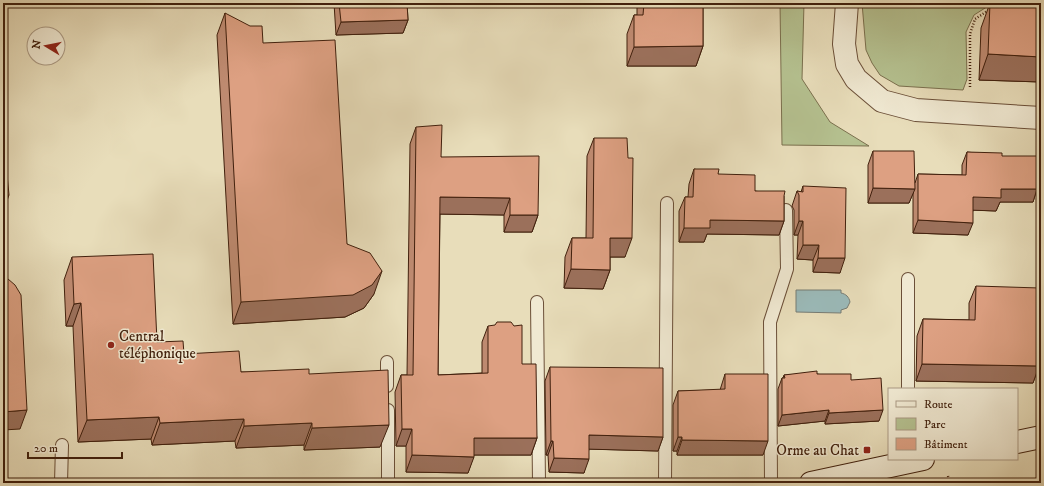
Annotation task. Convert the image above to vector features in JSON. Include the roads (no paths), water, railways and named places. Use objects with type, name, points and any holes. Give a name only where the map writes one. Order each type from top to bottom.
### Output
[{"type":"street","points":[[846,3],[844,44],[847,64],[856,79],[882,101],[916,110],[1041,118]]},
{"type":"street","points":[[1018,442],[1041,437]]},
{"type":"street","points":[[811,483],[913,460]]},
{"type":"lane","points":[[665,483],[667,203]]},
{"type":"lane","points":[[771,483],[770,322],[787,269],[786,210]]},
{"type":"lane","points":[[908,278],[908,388]]},
{"type":"lane","points":[[537,302],[539,483]]},
{"type":"lane","points":[[386,362],[388,398],[388,483]]},
{"type":"lane","points":[[61,483],[62,445]]},
{"type":"water","points":[[796,290],[841,290],[841,293],[847,296],[850,302],[847,308],[841,310],[841,313],[796,312]]},
{"type":"place","name":"Central téléphonique","points":[[111,345]]},
{"type":"place","name":"Orme au Chat","points":[[867,450]]}]
